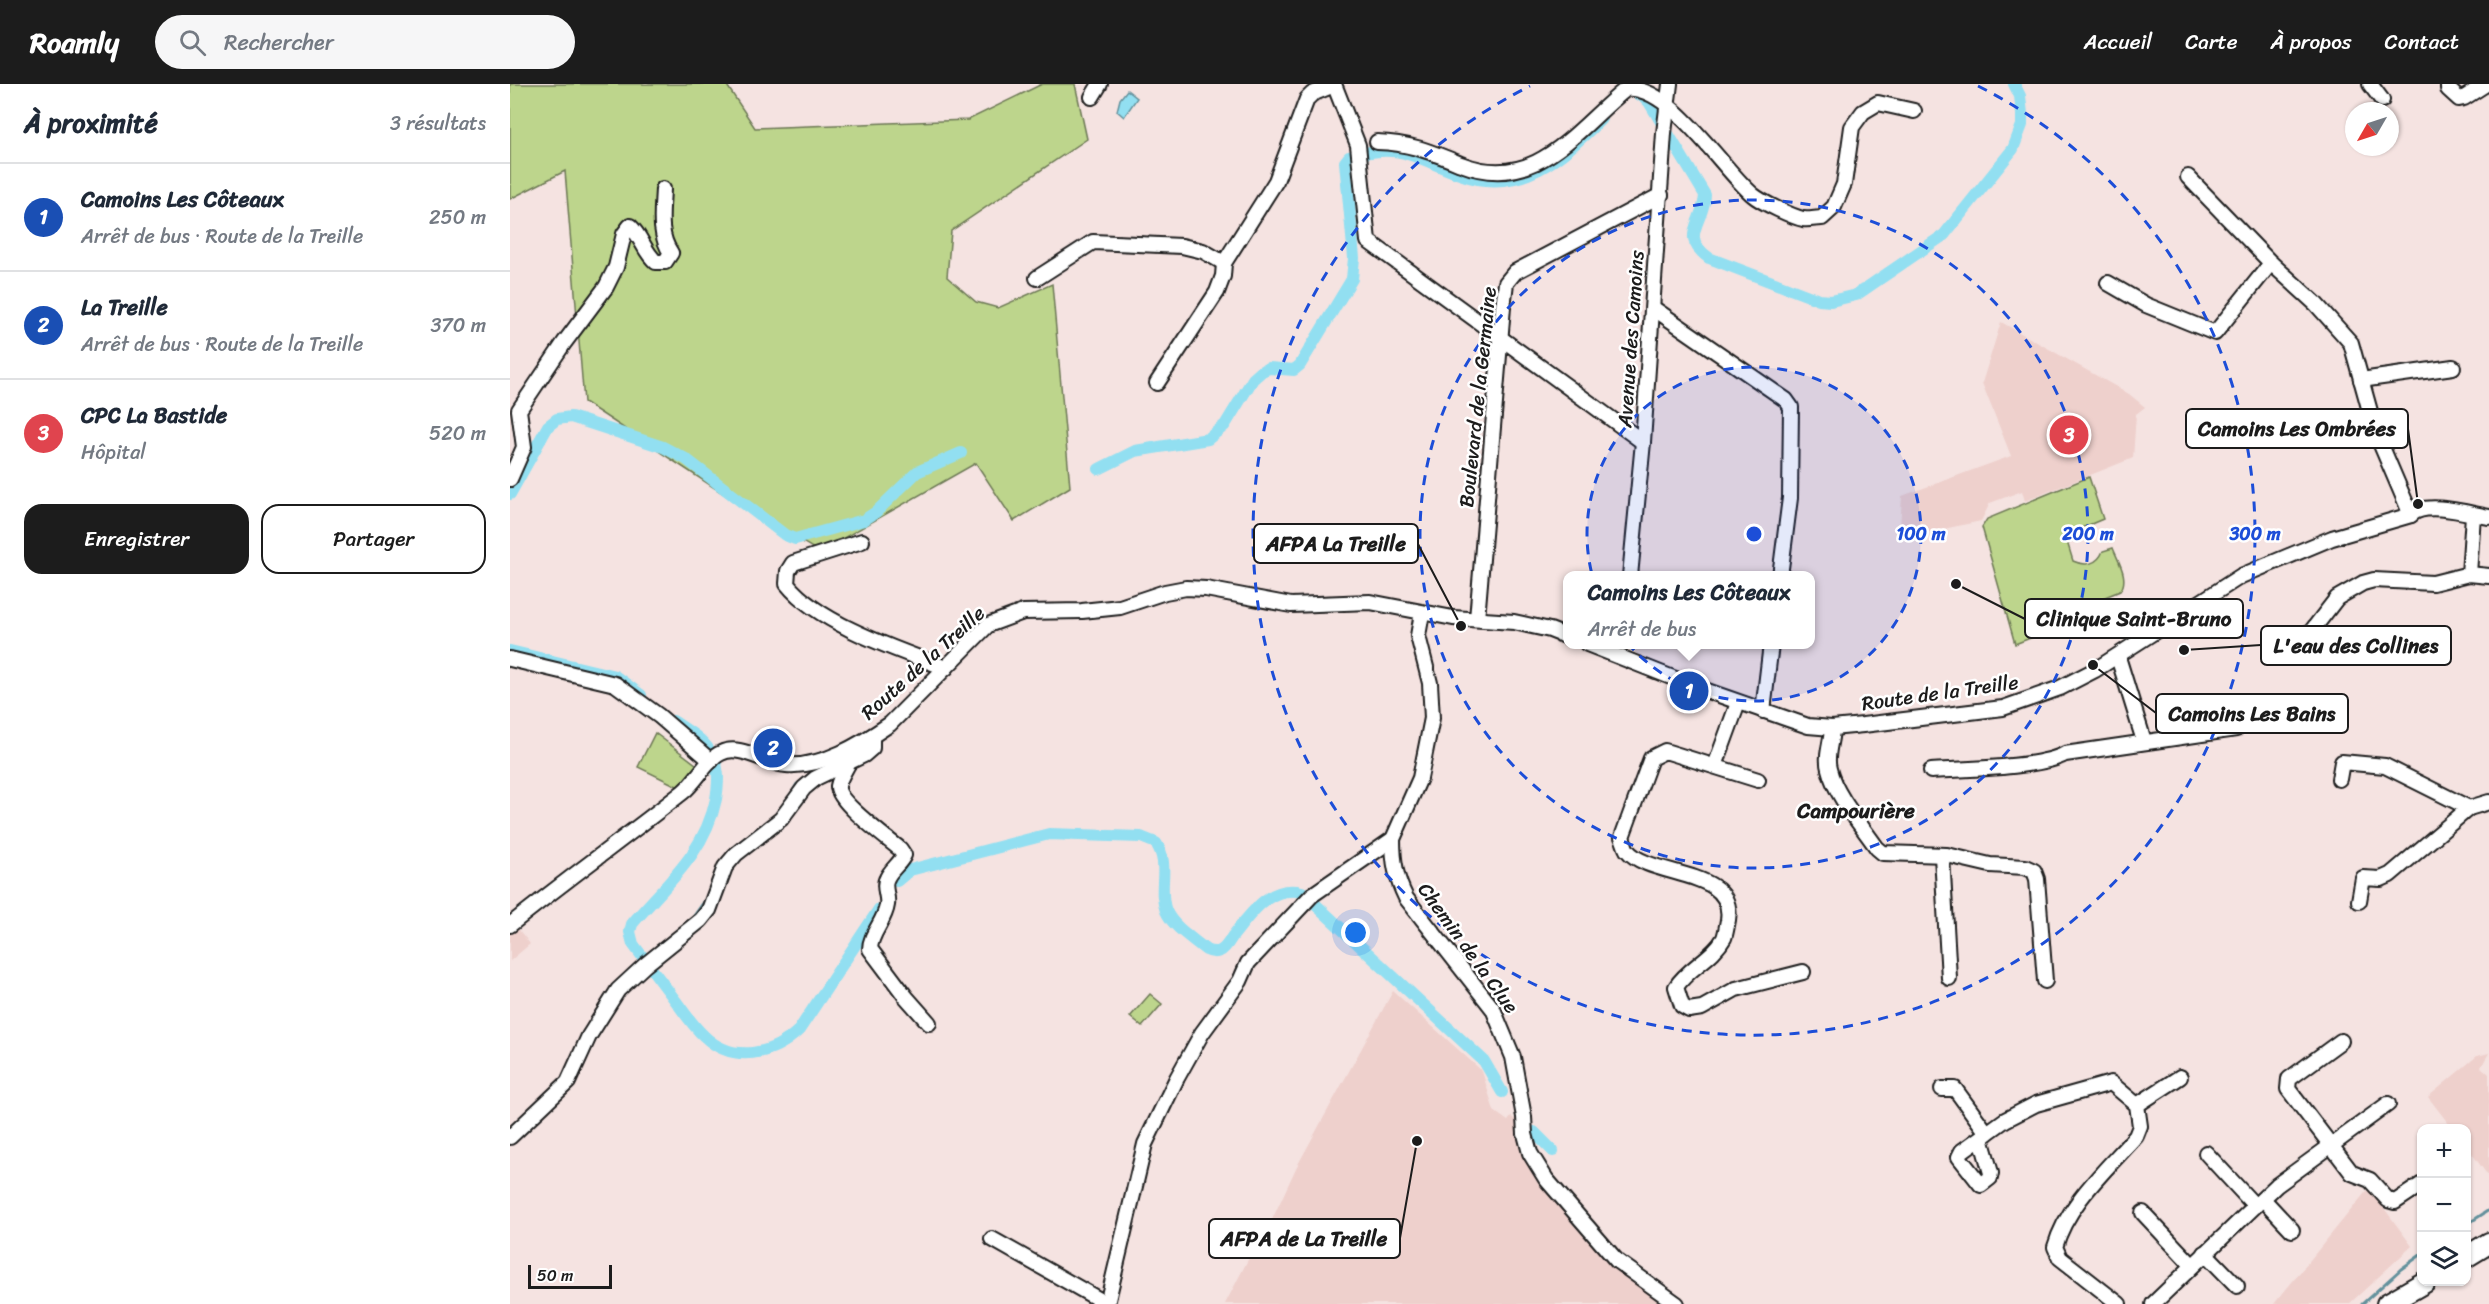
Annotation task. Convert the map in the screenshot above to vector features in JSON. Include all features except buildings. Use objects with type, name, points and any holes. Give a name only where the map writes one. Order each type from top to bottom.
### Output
[{"type":"main road","points":[[2471,1254],[2489,1243]]},
{"type":"main road","points":[[2387,1304],[2417,1286]]},
{"type":"street","points":[[1092,97],[1100,84]]},
{"type":"street","name":"Avenue des Camoins","points":[[1630,571],[1643,442],[1664,133],[1670,84]]},
{"type":"street","points":[[2370,84],[2382,100]]},
{"type":"street","points":[[2448,84],[2448,89],[2459,99],[2486,84]]},
{"type":"street","points":[[1157,383],[1217,292],[1223,276],[1224,263],[1276,181],[1307,99],[1312,94],[1334,85],[1359,152],[1368,241],[1643,442]]},
{"type":"street","points":[[1377,142],[1407,144],[1462,165],[1497,172],[1509,171],[1534,165],[1548,158],[1626,89],[1636,88],[1645,90],[1667,111],[1693,128],[1726,168],[1755,197],[1803,219],[1822,218],[1834,207],[1844,183],[1852,127],[1863,112],[1878,103],[1914,111]]},
{"type":"street","points":[[2188,177],[2271,263],[2316,304],[2354,349],[2376,433],[2411,515]]},
{"type":"street","points":[[510,479],[524,447],[519,410],[606,287],[616,267],[624,234],[630,226],[639,234],[650,257],[656,262],[665,262],[671,253],[663,242],[663,189]]},
{"type":"street","name":"Boulevard de la Germaine","points":[[1477,620],[1506,283],[1515,272],[1661,195]]},
{"type":"street","points":[[1037,278],[1093,242],[1182,246],[1203,251],[1224,263]]},
{"type":"street","points":[[2108,283],[2146,305],[2215,333],[2271,263]]},
{"type":"street","points":[[1653,309],[1786,400],[1791,407],[1790,498],[1781,571]]},
{"type":"street","points":[[2361,380],[2453,367]]},
{"type":"street","name":"Route de la Treille","points":[[1623,651],[1738,703],[1802,724],[1832,728],[2003,708],[2060,688],[2118,657],[2241,576],[2332,538],[2411,515],[2416,517],[2473,515],[2489,517]]},
{"type":"street","points":[[2469,574],[2473,515]]},
{"type":"street","points":[[862,541],[793,563],[788,572],[787,584],[796,594],[840,623],[907,654],[946,668]]},
{"type":"street","points":[[2300,646],[2337,598],[2363,583],[2374,580],[2433,583],[2469,574],[2489,576]]},
{"type":"street","name":"Route de la Treille","points":[[712,760],[736,750],[780,764],[807,765],[872,736],[898,717],[988,625],[1008,616],[1042,610],[1082,611],[1120,607],[1164,591],[1186,588],[1206,589],[1291,604],[1370,602],[1422,613],[1514,622],[1563,635]]},
{"type":"street","points":[[992,1239],[1107,1304],[1145,1144],[1202,1033],[1240,981],[1248,963],[1308,899],[1393,839],[1420,778],[1432,718],[1430,683],[1418,636],[1422,613]]},
{"type":"street","points":[[1763,711],[1771,649]]},
{"type":"street","points":[[2118,657],[2144,741]]},
{"type":"street","points":[[510,659],[615,684],[659,716],[712,760],[684,792],[510,925]]},
{"type":"street","points":[[1715,766],[1738,703]]},
{"type":"street","points":[[1832,728],[1832,739],[1827,758],[1829,770],[1838,789],[1883,854],[1947,855],[1990,865],[2025,867],[2034,871],[2037,879],[2044,981]]},
{"type":"street","points":[[1931,771],[2015,765],[2144,741],[2236,729]]},
{"type":"street","points":[[510,1137],[568,1082],[589,1036],[618,990],[701,920],[709,910],[725,867],[736,854],[781,819],[804,788],[816,778],[864,755],[872,748],[872,736]]},
{"type":"street","points":[[1758,780],[1665,751],[1651,758],[1622,837],[1627,850],[1638,858],[1715,886],[1726,897],[1729,910],[1724,938],[1713,951],[1683,975],[1676,987],[1682,1006],[1689,1010],[1702,1008],[1736,989],[1803,972]]},
{"type":"street","points":[[2339,779],[2342,762],[2385,766],[2469,808]]},
{"type":"street","points":[[848,764],[838,790],[853,809],[904,852],[903,859],[887,876],[884,920],[872,939],[870,949],[906,998],[929,1023]]},
{"type":"street","points":[[2360,901],[2363,878],[2381,879],[2390,875],[2469,808],[2489,802]]},
{"type":"street","name":"Chemin de la Clue","points":[[1393,839],[1393,859],[1397,880],[1406,898],[1493,1009],[1504,1033],[1518,1079],[1525,1134],[1530,1153],[1546,1179],[1617,1261],[1677,1304]]},
{"type":"street","points":[[1942,856],[1949,978]]},
{"type":"street","points":[[2341,1041],[2289,1079],[2288,1089],[2352,1173],[2370,1180],[2388,1200],[2395,1202],[2417,1187]]},
{"type":"street","points":[[2137,1106],[2180,1077]]},
{"type":"street","points":[[1942,1089],[1954,1089],[1987,1133],[2005,1120],[2036,1104],[2111,1083],[2137,1106],[2140,1126],[2136,1136],[2071,1213],[2059,1233],[2055,1247],[2060,1258],[2112,1302]]},
{"type":"street","points":[[2153,1304],[2277,1185],[2388,1104]]},
{"type":"street","points":[[2206,1153],[2292,1230]]},
{"type":"street","points":[[2143,1213],[2192,1265]]},
{"type":"street","points":[[2205,1253],[2237,1286]]},
{"type":"shaded area","points":[[2001,322],[2129,394],[2145,407],[2136,414],[2133,458],[2025,501],[2022,491],[1990,503],[1981,521],[1920,534],[1918,523],[1900,528],[1902,496],[2011,456],[1982,383]]},
{"type":"shaded area","points":[[515,925],[530,944],[510,961],[510,929]]},
{"type":"shaded area","points":[[1393,991],[1482,1071],[1494,1111],[1508,1121],[1511,1117],[1522,1123],[1543,1181],[1666,1304],[1225,1304],[1253,1250],[1270,1224],[1296,1168]]},
{"type":"shaded area","points":[[2489,1053],[2481,1067],[2489,1074],[2489,1177],[2471,1152],[2471,1124],[2449,1124],[2428,1097],[2477,1056]]},
{"type":"shaded area","points":[[2369,1188],[2412,1246],[2349,1304],[2274,1304]]},
{"type":"green space","points":[[510,84],[726,84],[755,128],[968,120],[1042,84],[1075,84],[1087,139],[951,231],[947,277],[976,302],[998,308],[1052,284],[1070,487],[1014,521],[976,463],[819,552],[733,500],[584,402],[565,171],[510,199]]},
{"type":"green space","points":[[2089,477],[2103,519],[2065,535],[2073,561],[2082,564],[2091,563],[2098,559],[2103,551],[2113,548],[2122,570],[2123,586],[2120,591],[2080,607],[2084,617],[2015,644],[1982,527],[1987,519]]},
{"type":"green space","points":[[655,733],[697,765],[679,787],[638,767]]},
{"type":"green space","points":[[1150,994],[1162,1004],[1142,1027],[1130,1017]]},
{"type":"water","points":[[1127,90],[1137,98],[1124,117],[1117,111],[1120,99]]},
{"type":"waterway","points":[[1637,94],[1649,102],[1705,195],[1694,236],[1695,243],[1700,250],[1709,258],[1819,300],[1831,301],[1856,295],[1944,235],[2013,149],[2022,125],[2020,96],[2014,84]]},
{"type":"waterway","points":[[1099,469],[1135,451],[1208,439],[1225,425],[1253,379],[1262,371],[1269,368],[1294,370],[1300,365],[1352,279],[1354,258],[1345,162],[1349,157],[1367,152],[1395,151],[1419,157],[1460,174],[1482,180],[1502,180],[1521,177],[1555,159],[1601,119]]},
{"type":"waterway","points":[[510,494],[548,426],[557,419],[571,417],[663,447],[686,459],[785,535],[795,539],[864,520],[876,512],[917,472],[961,453]]},
{"type":"waterway","points":[[510,651],[615,676],[641,695]]},
{"type":"waterway","points":[[673,721],[702,742],[713,756],[718,773],[716,799],[711,818],[694,852],[632,924],[630,932],[633,944],[704,1036],[715,1045],[740,1053],[765,1050],[789,1039],[799,1030],[879,909]]},
{"type":"waterway","points":[[791,794],[797,784]]},
{"type":"waterway","points":[[897,881],[910,870],[1049,834],[1141,837],[1156,843],[1160,851],[1163,860],[1164,902],[1169,917],[1178,927],[1211,952],[1224,949],[1253,911],[1270,897],[1290,891],[1302,892],[1484,1061],[1502,1092]]},
{"type":"waterway","points":[[691,920],[706,899]]},
{"type":"waterway","points":[[588,1024],[598,1010]]},
{"type":"waterway","points":[[1534,1132],[1553,1151]]},
{"type":"waterway","points":[[2471,1222],[2489,1210]]},
{"type":"waterway","points":[[2362,1304],[2417,1258]]},
{"type":"place","name":"CPC La Bastide","points":[[2069,435]]},
{"type":"place","name":"Camoins Les Ombrées","points":[[2418,504]]},
{"type":"place","name":"Clinique Saint-Bruno","points":[[1956,584]]},
{"type":"place","name":"AFPA La Treille","points":[[1461,626]]},
{"type":"place","name":"L'eau des Collines","points":[[2184,650]]},
{"type":"place","name":"Camoins Les Bains","points":[[2093,665]]},
{"type":"place","name":"Camoins Les Côteaux","points":[[1689,691]]},
{"type":"place","name":"La Treille","points":[[773,748]]},
{"type":"place","name":"AFPA de La Treille","points":[[1417,1141]]},
{"type":"district","name":"Campourière","points":[[1856,811]]}]
